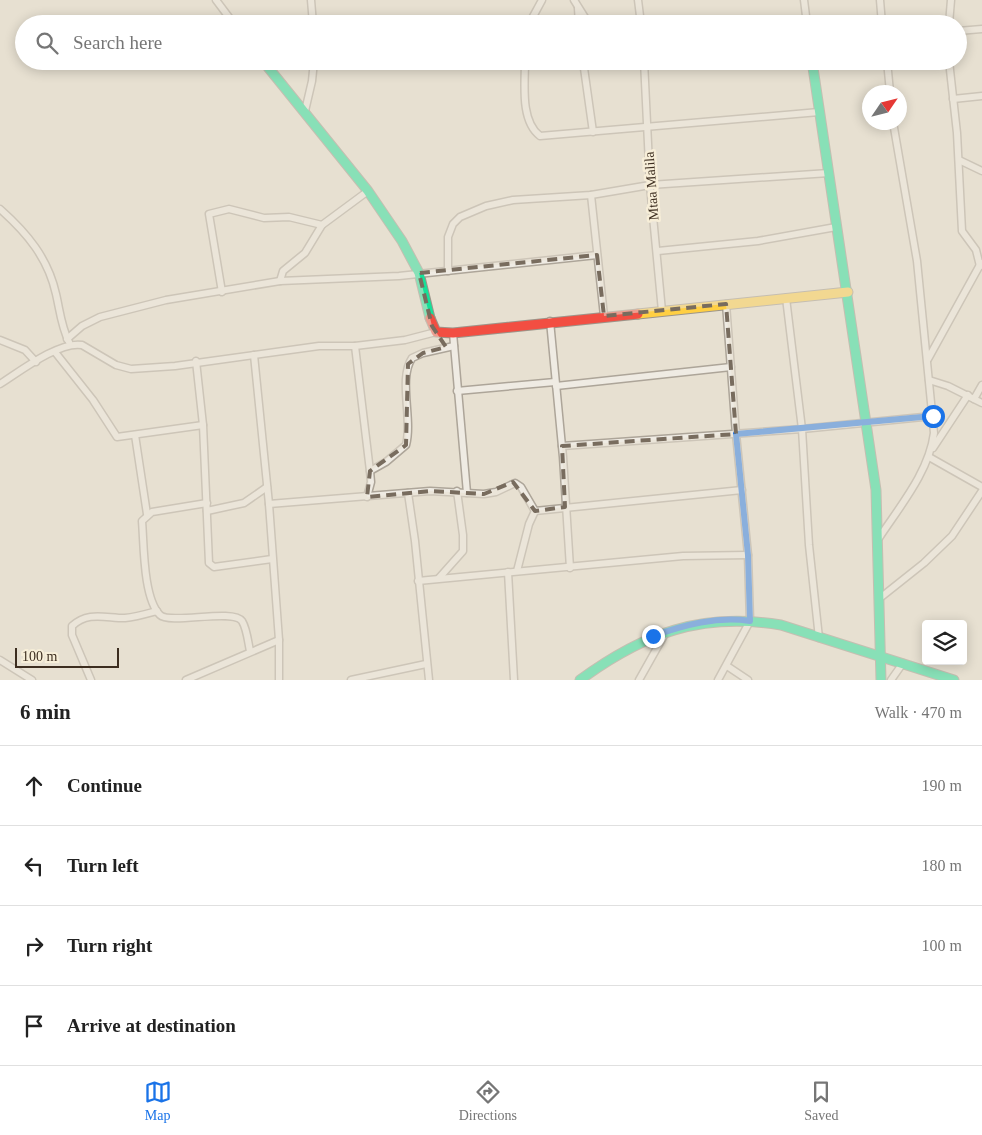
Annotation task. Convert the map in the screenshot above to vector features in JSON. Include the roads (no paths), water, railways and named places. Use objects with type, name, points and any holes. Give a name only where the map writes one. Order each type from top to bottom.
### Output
[{"type":"street","points":[[216,0],[227,15]]},
{"type":"street","points":[[311,0],[312,15]]},
{"type":"street","points":[[534,15],[542,0]]},
{"type":"street","points":[[638,0],[640,15]]},
{"type":"street","points":[[804,0],[806,15]]},
{"type":"street","points":[[880,0],[881,15]]},
{"type":"street","points":[[949,15],[950,0]]},
{"type":"street","points":[[576,3],[583,15]]},
{"type":"street","points":[[967,30],[982,29]]},
{"type":"street","points":[[271,70],[368,191],[402,240],[419,274],[430,318],[436,332]]},
{"type":"street","points":[[305,111],[313,70]]},
{"type":"street","points":[[525,70],[524,90],[527,113],[534,132],[540,136],[647,125],[819,112]]},
{"type":"street","points":[[584,70],[593,132]]},
{"type":"street","name":"Mtaa Malila","points":[[644,70],[650,185],[658,250],[662,311]]},
{"type":"street","points":[[813,70],[867,423],[879,538],[881,680]]},
{"type":"street","points":[[888,70],[889,85]]},
{"type":"street","points":[[927,360],[981,264],[976,250],[962,231],[959,160],[950,70]]},
{"type":"street","points":[[953,99],[982,96]]},
{"type":"street","points":[[894,130],[917,261],[933,416],[932,450]]},
{"type":"street","points":[[959,160],[982,171]]},
{"type":"street","points":[[448,271],[448,237],[453,224],[460,217],[486,206],[513,200],[592,195],[650,185],[829,173]]},
{"type":"street","points":[[280,281],[283,271],[305,253],[322,225],[368,191]]},
{"type":"street","points":[[592,195],[604,316]]},
{"type":"street","points":[[0,209],[31,239],[44,259],[56,294],[61,322],[69,342]]},
{"type":"street","points":[[222,292],[209,214],[229,209],[264,218],[289,217],[322,225]]},
{"type":"street","points":[[658,250],[758,241],[836,226]]},
{"type":"street","points":[[0,384],[55,352],[69,342],[82,326],[100,317],[166,300],[280,281],[419,274],[597,255]]},
{"type":"street","points":[[69,342],[82,344],[116,365],[131,369],[174,366],[196,361],[319,346],[355,346],[405,340],[436,332],[453,333],[550,321],[848,292]]},
{"type":"street","points":[[786,298],[802,429],[809,545],[820,638]]},
{"type":"street","points":[[718,680],[750,621],[748,555],[726,304]]},
{"type":"street","points":[[550,321],[562,446],[570,568]]},
{"type":"street","points":[[453,333],[467,493]]},
{"type":"street","points":[[0,340],[25,350],[36,362]]},
{"type":"street","points":[[355,346],[370,470],[367,497]]},
{"type":"street","points":[[370,470],[393,457],[406,445],[409,424],[407,371],[412,358],[423,353],[454,346]]},
{"type":"street","points":[[55,352],[93,400],[117,437],[203,426]]},
{"type":"street","points":[[254,355],[269,504],[279,640],[279,680]]},
{"type":"street","points":[[196,361],[203,426],[211,566],[272,559]]},
{"type":"street","points":[[457,391],[556,384],[731,367]]},
{"type":"street","points":[[929,380],[968,395],[982,403]]},
{"type":"street","points":[[974,399],[982,385]]},
{"type":"street","points":[[879,538],[910,491],[932,450],[968,395]]},
{"type":"street","points":[[562,446],[802,429],[933,416]]},
{"type":"street","points":[[135,435],[148,514]]},
{"type":"street","points":[[880,598],[924,563],[952,536],[982,489],[929,457]]},
{"type":"street","points":[[269,504],[408,493],[496,492],[515,483],[521,486],[535,511]]},
{"type":"street","points":[[207,512],[244,503],[267,486]]},
{"type":"street","points":[[535,511],[742,490]]},
{"type":"street","points":[[439,578],[463,551],[463,535],[457,491]]},
{"type":"street","points":[[408,493],[416,541],[418,581],[429,680]]},
{"type":"street","points":[[207,503],[148,514],[142,521],[148,582],[157,611],[168,619],[188,616],[236,617],[243,623],[250,651]]},
{"type":"street","points":[[517,571],[529,524],[535,511]]},
{"type":"street","points":[[418,581],[683,556],[748,555]]},
{"type":"street","points":[[508,572],[514,680]]},
{"type":"street","points":[[91,680],[72,634],[72,626],[80,618],[88,616],[126,618],[157,611]]},
{"type":"street","points":[[580,680],[629,646],[697,623],[725,620],[750,621],[781,626],[954,680]]},
{"type":"street","points":[[639,680],[666,632]]},
{"type":"street","points":[[186,680],[279,640]]},
{"type":"street","points":[[0,660],[32,680]]},
{"type":"street","points":[[891,680],[903,663]]},
{"type":"street","points":[[351,680],[426,664]]},
{"type":"street","points":[[727,666],[748,680]]}]
